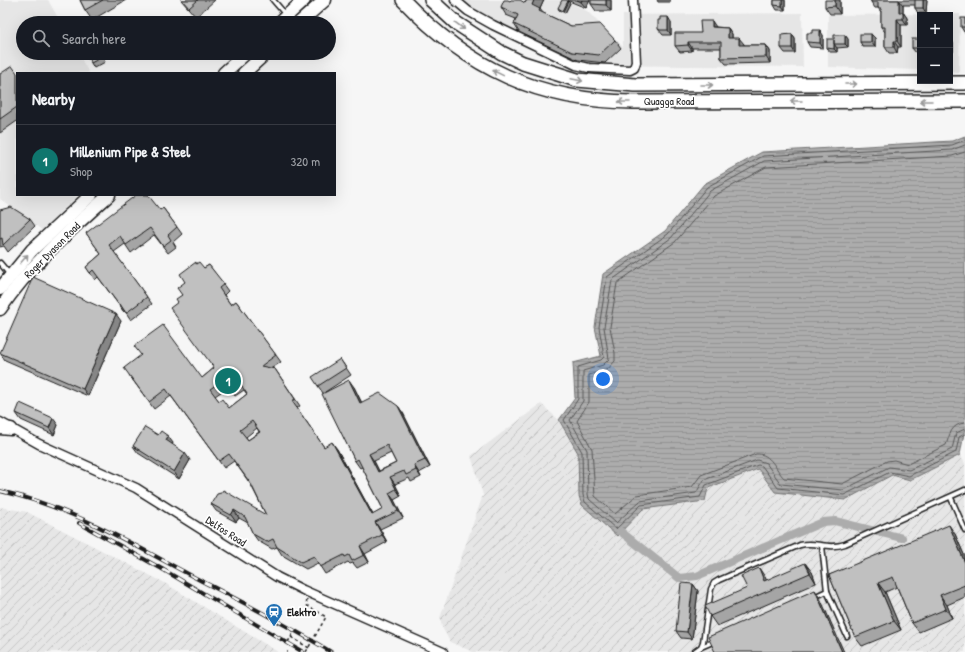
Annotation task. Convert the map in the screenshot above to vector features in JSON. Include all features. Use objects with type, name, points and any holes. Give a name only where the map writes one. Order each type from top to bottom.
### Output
[{"type":"main road","points":[[286,16],[304,0]]},
{"type":"main road","points":[[308,16],[325,0]]},
{"type":"main road","name":"Quagga Road","points":[[403,0],[439,35],[476,61],[530,86],[579,98],[626,102],[965,101]]},
{"type":"main road","name":"Quagga Road","points":[[431,0],[470,33],[502,53],[523,63],[577,80],[635,85],[965,84]]},
{"type":"main road","points":[[225,72],[238,60]]},
{"type":"main road","points":[[245,72],[258,60]]},
{"type":"main road","name":"Roger Dyason Road","points":[[0,289],[32,250],[90,196]]},
{"type":"main road","name":"Roger Dyason Road","points":[[0,309],[22,278],[40,258],[108,196]]},
{"type":"street","points":[[455,0],[468,11],[493,25],[576,65],[605,69],[632,70],[635,67],[636,62],[633,0]]},
{"type":"street","name":"Delfos Road","points":[[0,422],[5,428],[136,488],[303,590],[443,652]]},
{"type":"lane","points":[[273,0],[281,16]]},
{"type":"lane","points":[[0,264],[10,276]]},
{"type":"lane","points":[[701,648],[711,589],[714,583],[800,545],[814,544],[836,547],[951,498],[965,490]]},
{"type":"lane","points":[[951,498],[965,530]]},
{"type":"lane","points":[[822,546],[828,591],[848,636]]},
{"type":"lane","points":[[806,600],[828,591]]},
{"type":"lane","points":[[694,652],[722,638]]},
{"type":"path","points":[[306,652],[326,617],[309,606]]},
{"type":"path","points":[[288,642],[294,632]]},
{"type":"path","points":[[291,637],[308,648]]},
{"type":"shaded area","points":[[0,0],[48,0],[57,16],[16,16],[16,60],[82,60],[88,72],[16,72],[16,196],[77,196],[42,230],[0,199]]},
{"type":"shaded area","points":[[456,0],[565,0],[587,11],[623,47],[623,15],[802,13],[803,67],[581,65],[461,5]]},
{"type":"shaded area","points":[[917,14],[917,70],[828,67],[828,15]]},
{"type":"shaded area","points":[[953,14],[960,14],[959,72],[953,71]]},
{"type":"shaded area","points":[[541,404],[559,420],[578,453],[579,496],[617,536],[643,509],[705,501],[708,488],[759,468],[845,500],[892,475],[910,480],[960,455],[965,463],[965,652],[473,652],[450,642],[442,627],[440,618],[483,495],[471,456]]},
{"type":"shaded area","points":[[0,507],[27,512],[163,582],[278,652],[0,652]]},
{"type":"water","points":[[965,136],[965,428],[960,455],[910,480],[892,475],[845,500],[775,492],[758,469],[708,488],[705,501],[643,509],[617,536],[582,505],[579,496],[578,453],[559,420],[575,398],[573,363],[601,356],[595,327],[603,274],[665,231],[704,184],[762,152],[952,141]]},
{"type":"building","points":[[80,0],[103,0],[85,10]]},
{"type":"building","points":[[182,0],[198,0],[189,8]]},
{"type":"building","points":[[504,0],[520,0],[525,3],[527,0],[534,0],[532,5],[540,9],[539,11],[571,26],[600,24],[615,40],[599,55],[572,52],[514,24],[518,15],[501,7]]},
{"type":"building","points":[[562,0],[568,1],[563,11],[558,8]]},
{"type":"building","points":[[591,0],[606,0],[606,5],[591,4]]},
{"type":"building","points":[[774,0],[782,0],[782,6],[774,5]]},
{"type":"building","points":[[825,0],[835,0],[835,6],[825,7]]},
{"type":"building","points":[[871,0],[899,0],[899,12],[903,12],[903,19],[897,19],[897,41],[894,41],[894,47],[885,47],[885,27],[881,27],[881,8],[878,8],[878,2],[871,2]]},
{"type":"building","points":[[915,0],[923,0],[923,8],[915,8]]},
{"type":"building","points":[[660,17],[668,17],[668,30],[658,29],[658,20],[660,20]]},
{"type":"building","points":[[961,18],[965,18],[965,27],[961,27]]},
{"type":"building","points":[[700,21],[712,21],[712,27],[728,28],[728,38],[739,38],[739,45],[766,45],[766,57],[721,58],[721,42],[688,42],[688,45],[675,46],[675,33],[701,33]]},
{"type":"building","points":[[812,30],[820,30],[820,43],[807,42],[807,33],[812,33]]},
{"type":"building","points":[[792,34],[792,48],[781,48],[781,35]]},
{"type":"building","points":[[860,34],[871,34],[871,42],[860,42]]},
{"type":"building","points":[[834,35],[845,35],[845,44],[834,44],[834,49],[827,48],[827,39],[834,39]]},
{"type":"building","points":[[912,39],[917,39],[917,48],[912,48]]},
{"type":"building","points":[[89,60],[96,60],[91,63]]},
{"type":"building","points":[[12,66],[16,72],[16,108],[0,119],[0,74]]},
{"type":"building","points":[[135,196],[149,196],[160,210],[163,208],[177,227],[168,235],[171,240],[163,246],[150,228],[126,245],[120,236],[109,245],[147,297],[126,313],[93,270],[90,273],[86,267],[101,254],[86,233]]},
{"type":"building","points":[[11,207],[30,219],[3,245],[2,238],[0,239],[0,210]]},
{"type":"building","points":[[196,262],[196,264],[199,262],[204,268],[209,265],[224,284],[219,288],[225,297],[231,305],[236,301],[276,355],[261,366],[275,369],[295,399],[292,401],[324,447],[332,442],[372,515],[383,509],[358,459],[355,461],[322,394],[349,380],[360,403],[380,393],[398,406],[425,460],[414,465],[416,470],[406,475],[404,471],[390,477],[396,489],[389,493],[398,511],[375,522],[382,535],[360,546],[364,555],[352,561],[349,555],[345,557],[344,555],[320,567],[314,556],[301,562],[277,547],[273,539],[267,542],[253,534],[245,517],[234,510],[231,515],[211,504],[217,494],[221,493],[223,490],[266,515],[251,484],[229,454],[219,461],[166,389],[149,402],[124,368],[141,355],[134,346],[163,325],[202,378],[214,368],[170,308],[178,302],[176,299],[182,295],[177,288],[185,282],[180,274]],"holes":[[[223,380],[230,389],[239,382],[247,394],[229,408],[222,399],[219,401],[210,389]],[[252,421],[260,432],[248,440],[240,430]],[[387,445],[396,463],[378,472],[369,454]]]},
{"type":"building","points":[[33,277],[116,314],[83,389],[0,353]]},
{"type":"building","points":[[340,359],[346,368],[318,386],[312,377]]},
{"type":"building","points":[[20,403],[53,418],[49,428],[16,413]]},
{"type":"building","points":[[145,427],[158,435],[161,431],[168,436],[166,440],[185,453],[174,472],[133,446]]},
{"type":"building","points":[[949,525],[965,563],[965,585],[940,595],[946,609],[912,623],[893,577],[878,583],[894,621],[855,637],[829,575]]},
{"type":"building","points":[[805,563],[810,573],[710,616],[705,606],[747,588],[741,576],[759,568],[764,581]]},
{"type":"building","points":[[681,583],[693,584],[687,632],[676,631]]},
{"type":"building","points":[[815,590],[842,652],[715,652],[708,637]]},
{"type":"waterway","points":[[620,531],[679,578],[697,576],[823,522],[835,521],[902,538]]},
{"type":"railway","points":[[0,491],[50,506],[99,527],[262,612],[331,652]]},
{"type":"railway","points":[[79,523],[162,569],[303,652]]},
{"type":"place","name":"Millenium Pipe & Steel","points":[[228,381]]},
{"type":"place","name":"Elektro","points":[[274,627]]}]
